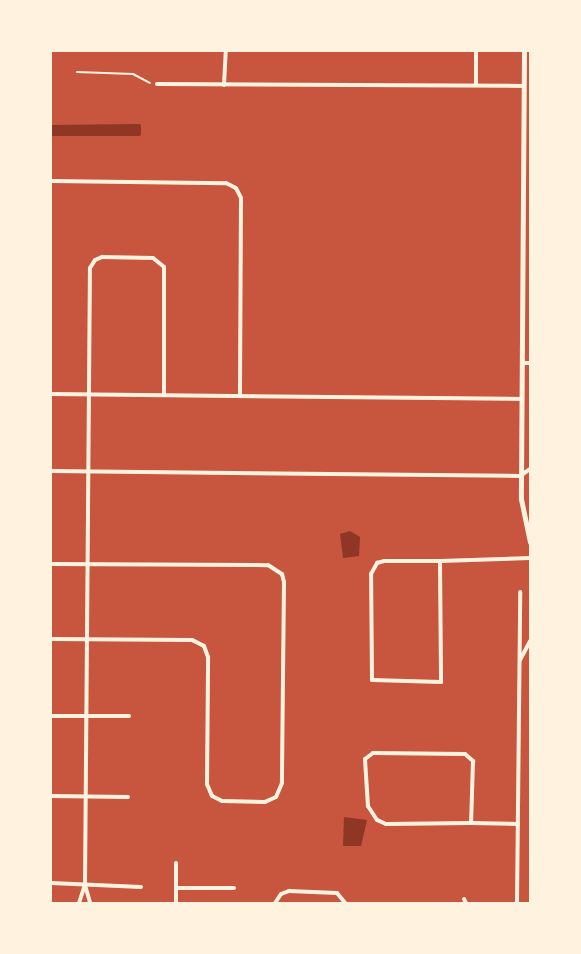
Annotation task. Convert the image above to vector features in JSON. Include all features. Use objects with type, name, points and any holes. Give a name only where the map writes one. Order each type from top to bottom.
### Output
[{"type":"main road","points":[[524,51],[520,476],[523,518],[530,542]]},
{"type":"street","points":[[224,85],[226,51]]},
{"type":"street","points":[[476,51],[476,84]]},
{"type":"street","points":[[157,84],[476,84],[524,86]]},
{"type":"street","points":[[51,181],[226,183],[236,188],[241,198],[240,396]]},
{"type":"street","points":[[90,903],[85,885],[85,797],[90,471],[90,268],[95,260],[102,257],[153,258],[164,267],[164,395]]},
{"type":"street","points":[[522,297],[530,297]]},
{"type":"street","points":[[522,363],[530,363]]},
{"type":"street","points":[[51,394],[522,399]]},
{"type":"street","points":[[51,471],[520,476],[530,469]]},
{"type":"street","points":[[440,561],[441,682],[372,680],[371,574],[384,561],[530,558]]},
{"type":"street","points":[[51,564],[268,565],[282,574],[284,582],[282,783],[276,797],[265,802],[222,801],[210,790],[207,784],[208,657],[204,646],[192,640],[51,639]]},
{"type":"street","points":[[517,903],[520,592]]},
{"type":"street","points":[[519,662],[530,641]]},
{"type":"street","points":[[51,716],[129,716]]},
{"type":"street","points":[[471,823],[473,761],[465,754],[373,752],[365,759],[368,806],[377,820],[386,824],[518,824]]},
{"type":"street","points":[[51,796],[128,797]]},
{"type":"street","points":[[176,863],[176,903]]},
{"type":"street","points":[[51,884],[141,887]]},
{"type":"street","points":[[79,903],[85,885]]},
{"type":"street","points":[[176,888],[234,888]]},
{"type":"street","points":[[275,903],[281,894],[289,891],[337,893],[345,903]]},
{"type":"lane","points":[[77,72],[133,74],[150,83]]},
{"type":"shaded area","points":[[350,531],[360,537],[359,556],[343,558],[340,534]]},
{"type":"shaded area","points":[[344,817],[367,820],[361,846],[343,846]]},
{"type":"waterway","points":[[51,128],[138,127],[138,133],[51,133]]}]
